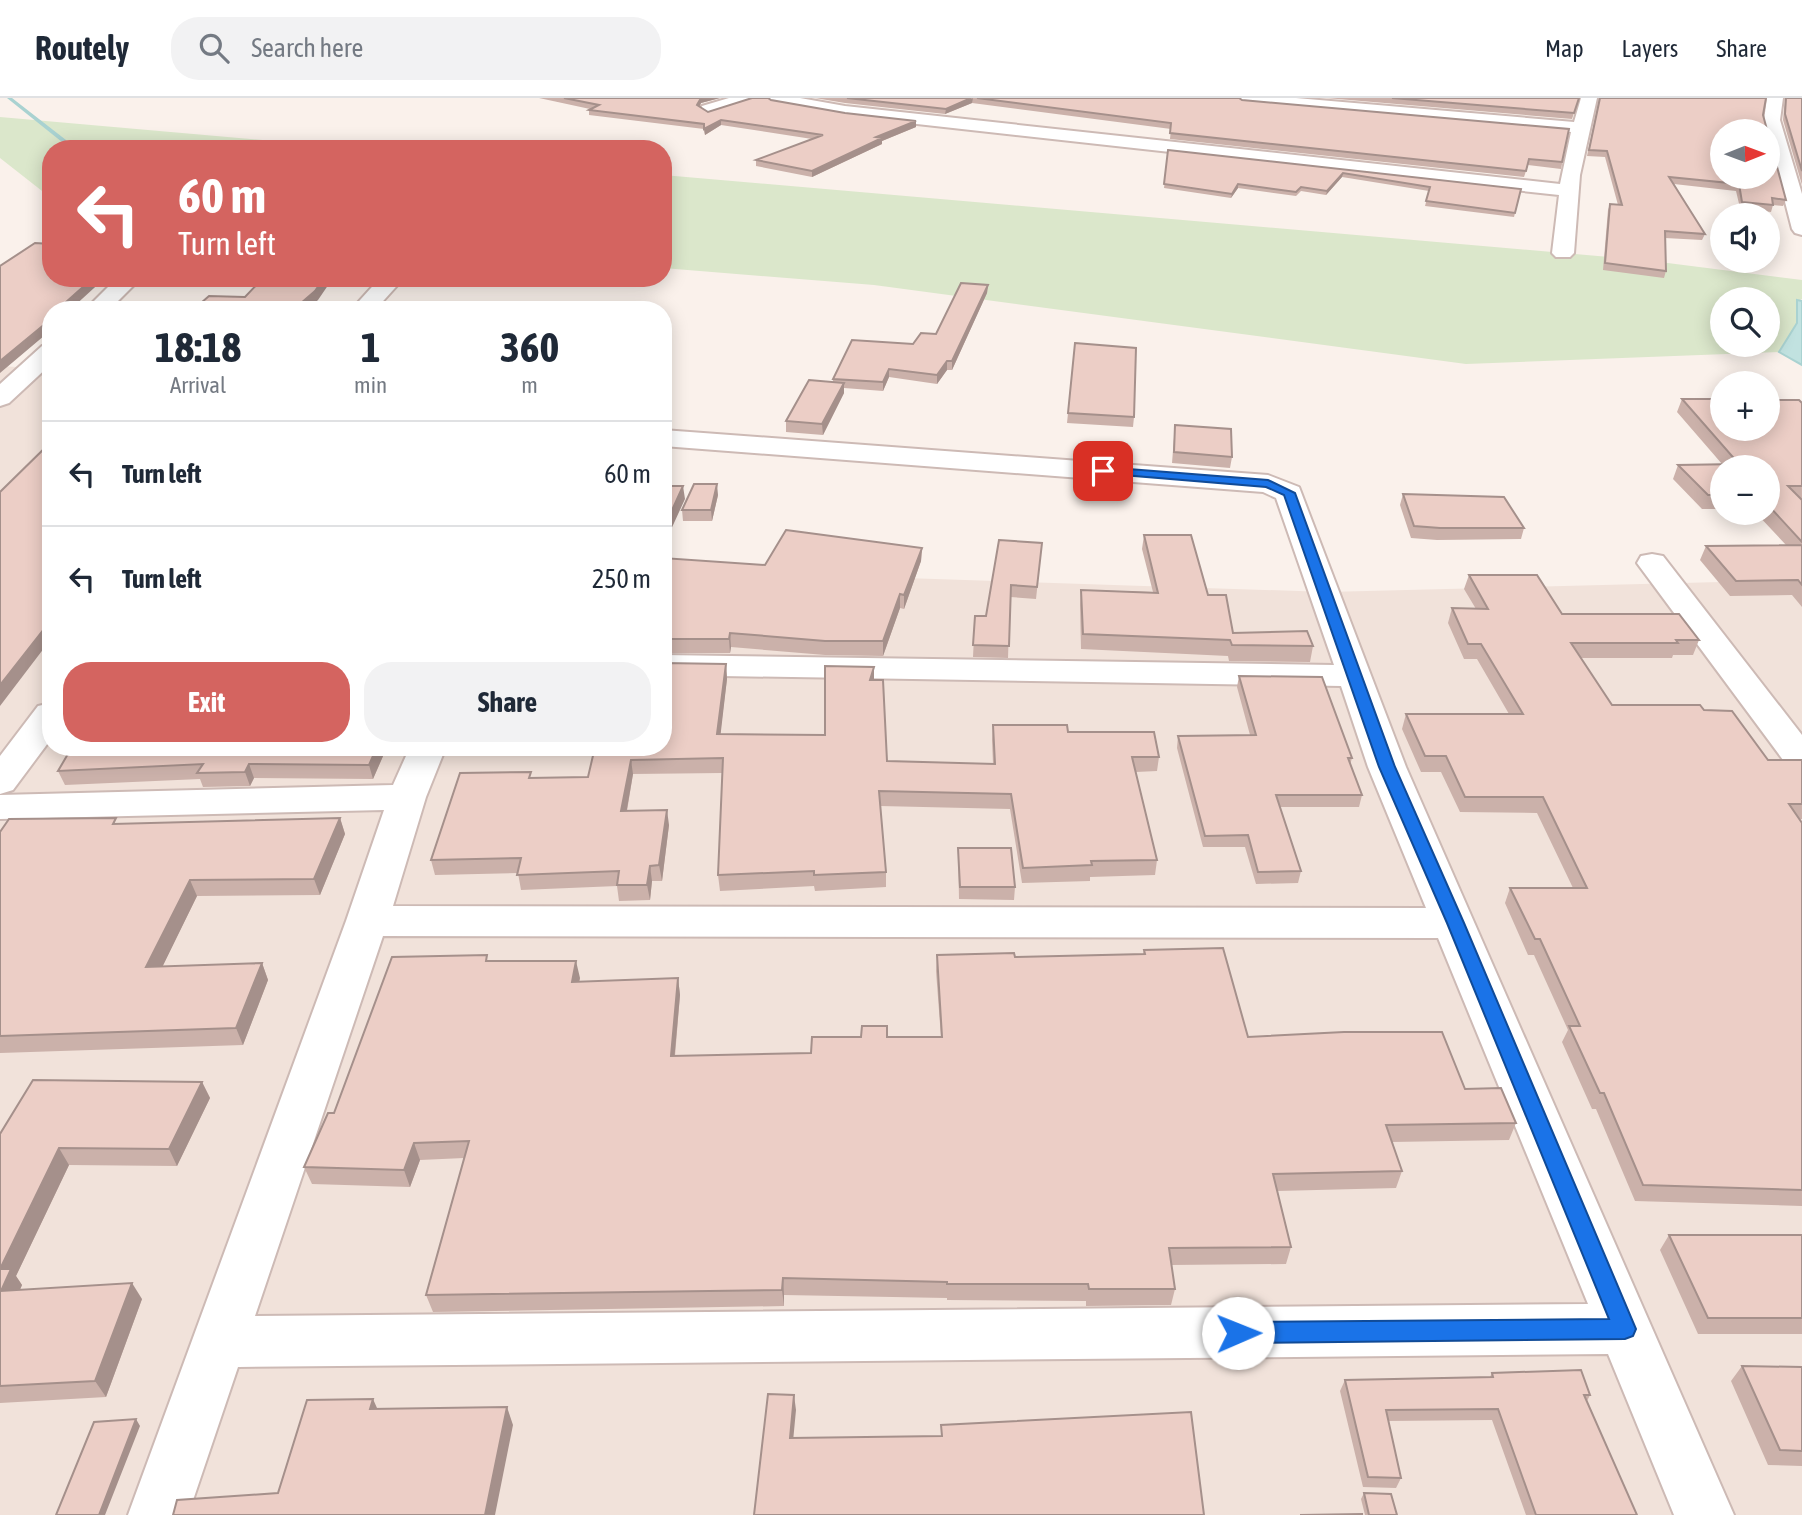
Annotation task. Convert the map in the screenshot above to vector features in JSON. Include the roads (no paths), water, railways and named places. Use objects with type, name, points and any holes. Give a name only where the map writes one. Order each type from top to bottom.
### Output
[{"type":"street","points":[[704,104],[729,104],[746,98]]},
{"type":"street","points":[[772,98],[845,111],[1567,190]]},
{"type":"street","points":[[1241,98],[1580,128]]},
{"type":"street","points":[[1563,253],[1567,190],[1589,98]]},
{"type":"street","points":[[1775,98],[1772,120],[1802,229]]},
{"type":"street","points":[[106,301],[120,287]]},
{"type":"street","points":[[371,301],[384,287]]},
{"type":"street","points":[[0,398],[42,359]]},
{"type":"street","points":[[672,439],[1268,484],[1289,493],[1387,767],[1704,1515]]},
{"type":"street","points":[[1652,563],[1802,760]]},
{"type":"street","points":[[672,665],[1354,676]]},
{"type":"street","points":[[0,782],[42,726]]},
{"type":"street","points":[[158,1515],[367,921],[407,797],[424,756]]},
{"type":"street","points":[[0,807],[407,797]]},
{"type":"street","points":[[367,921],[1455,923]]},
{"type":"street","points":[[218,1342],[1625,1329]]},
{"type":"water","points":[[1797,300],[1802,301],[1802,365],[1780,353],[1797,323]]},
{"type":"waterway","points":[[9,98],[63,140]]}]
